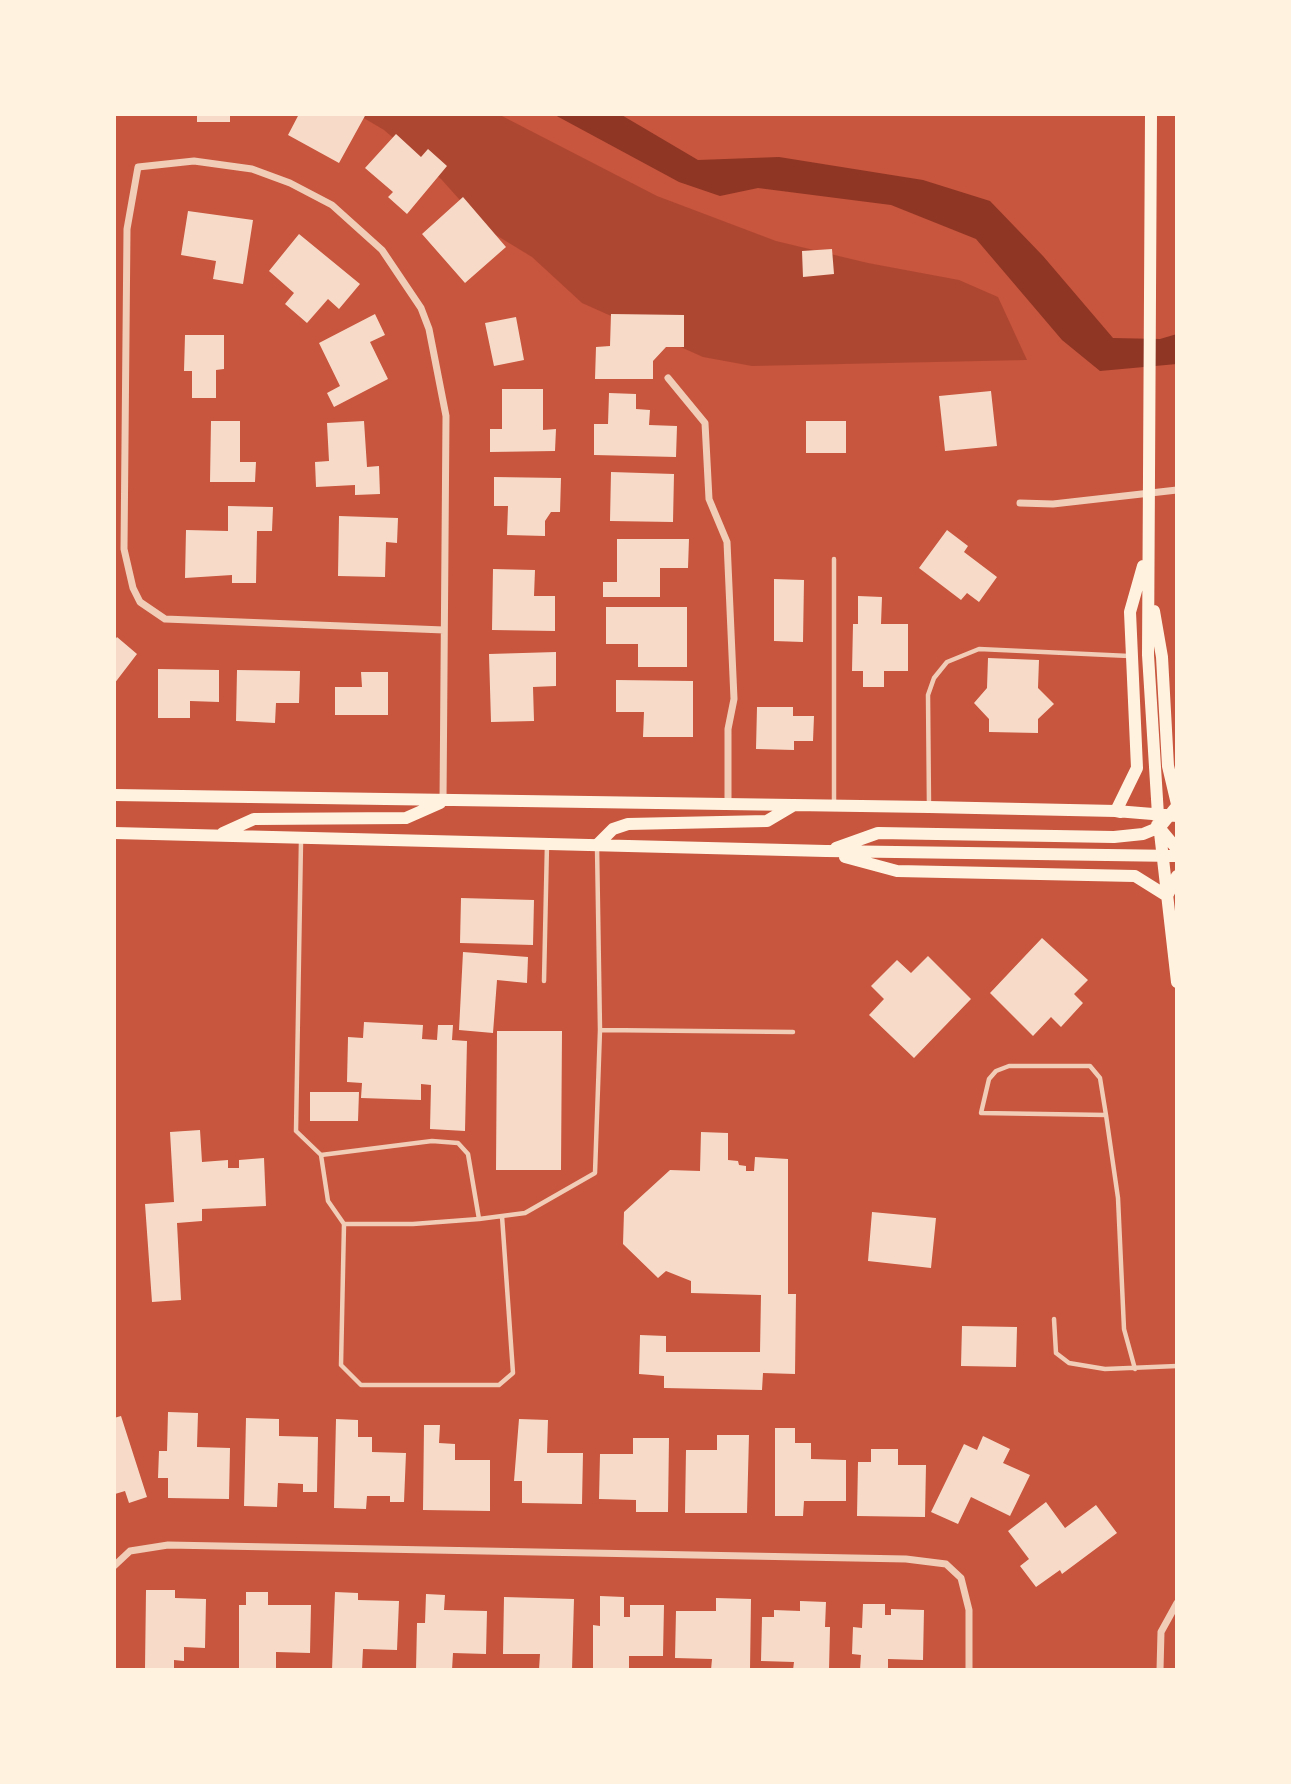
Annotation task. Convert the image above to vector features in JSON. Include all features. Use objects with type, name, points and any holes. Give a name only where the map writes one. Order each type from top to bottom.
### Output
[{"type":"main road","points":[[1151,114],[1148,655],[1177,849]]},
{"type":"main road","points":[[1115,811],[1137,768],[1129,612],[1148,551]]},
{"type":"main road","points":[[1148,576],[1162,657],[1170,814],[1163,856],[1177,982]]},
{"type":"main road","points":[[114,795],[794,804],[1170,814]]},
{"type":"main road","points":[[220,835],[254,819],[406,818],[443,801]]},
{"type":"main road","points":[[597,845],[613,829],[628,824],[767,821],[794,804]]},
{"type":"main road","points":[[825,851],[878,832],[1114,837],[1143,834],[1170,814]]},
{"type":"main road","points":[[114,833],[825,851],[1177,856]]},
{"type":"main road","points":[[825,851],[897,871],[1135,876],[1167,896]]},
{"type":"main road","points":[[1167,896],[1177,876]]},
{"type":"street","points":[[443,801],[446,416],[429,329],[421,308],[383,250],[332,205],[290,183],[252,169],[194,161],[138,167],[127,229],[124,549],[132,588],[141,601],[165,619],[444,630]]},
{"type":"street","points":[[668,378],[705,423],[709,499],[727,542],[734,699],[728,729],[728,803]]},
{"type":"street","points":[[1020,503],[1053,504],[1177,490]]},
{"type":"street","points":[[114,1566],[130,1551],[168,1545],[919,1561],[946,1564],[961,1578],[969,1610],[969,1670]]},
{"type":"street","points":[[1160,1670],[1161,1632],[1177,1603]]},
{"type":"lane","points":[[834,559],[834,805]]},
{"type":"lane","points":[[929,807],[928,695],[934,678],[947,662],[979,649],[1131,656]]},
{"type":"lane","points":[[301,836],[296,1131],[321,1155],[328,1200],[344,1224],[341,1366],[361,1385],[499,1385],[513,1373],[502,1216]]},
{"type":"lane","points":[[544,981],[547,844]]},
{"type":"lane","points":[[344,1224],[413,1224],[524,1213],[595,1172],[600,1030],[597,845]]},
{"type":"lane","points":[[600,1030],[793,1032]]},
{"type":"lane","points":[[1106,1115],[981,1113],[989,1079],[996,1071],[1009,1066],[1090,1066],[1100,1078],[1106,1115],[1118,1198],[1124,1329],[1135,1369]]},
{"type":"lane","points":[[321,1155],[432,1141],[458,1143],[468,1154],[479,1219]]},
{"type":"lane","points":[[1054,1319],[1056,1353],[1069,1363],[1105,1369],[1177,1366]]},
{"type":"shaded area","points":[[357,114],[498,114],[657,196],[776,241],[868,263],[959,280],[998,297],[1027,360],[752,366],[703,357],[582,303],[532,257],[486,229],[441,179],[384,130]]},
{"type":"shaded area","points":[[553,114],[620,114],[698,160],[779,157],[923,180],[990,201],[1043,256],[1113,338],[1160,339],[1177,334],[1177,364],[1100,371],[1062,340],[976,239],[891,205],[758,188],[720,196],[679,182]]},
{"type":"building","points":[[197,114],[230,114],[230,122],[197,122]]},
{"type":"building","points":[[299,114],[366,114],[339,163],[288,135]]},
{"type":"building","points":[[396,134],[421,157],[428,149],[447,166],[407,214],[388,197],[393,192],[365,168]]},
{"type":"building","points":[[463,197],[506,247],[465,283],[422,234]]},
{"type":"building","points":[[188,211],[253,220],[243,284],[213,279],[216,261],[181,255]]},
{"type":"building","points":[[299,234],[360,284],[339,309],[328,299],[307,323],[285,304],[294,293],[269,271]]},
{"type":"building","points":[[832,249],[834,274],[803,277],[802,251]]},
{"type":"building","points":[[375,314],[385,335],[370,342],[388,379],[334,407],[327,393],[340,386],[319,343]]},
{"type":"building","points":[[611,314],[684,315],[684,347],[666,347],[653,361],[653,379],[595,379],[596,347],[610,346]]},
{"type":"building","points":[[516,317],[524,360],[494,366],[485,323]]},
{"type":"building","points":[[185,335],[224,335],[224,369],[216,370],[216,398],[192,398],[192,371],[184,371]]},
{"type":"building","points":[[502,389],[543,389],[543,430],[556,429],[555,451],[490,452],[490,429],[502,429]]},
{"type":"building","points":[[991,391],[997,446],[945,451],[939,396]]},
{"type":"building","points":[[609,393],[636,394],[636,409],[650,410],[649,425],[677,426],[676,457],[594,455],[594,424],[608,424]]},
{"type":"building","points":[[211,421],[240,421],[240,462],[256,462],[255,482],[210,482]]},
{"type":"building","points":[[364,421],[367,467],[379,466],[380,494],[355,495],[355,485],[316,487],[315,462],[329,461],[327,423]]},
{"type":"building","points":[[806,421],[846,421],[846,453],[806,453]]},
{"type":"building","points":[[611,472],[674,474],[673,522],[610,521]]},
{"type":"building","points":[[494,477],[561,478],[560,512],[551,512],[545,521],[545,536],[507,535],[508,506],[494,506]]},
{"type":"building","points":[[228,506],[273,507],[272,531],[257,531],[256,583],[232,583],[232,575],[185,578],[186,530],[228,531]]},
{"type":"building","points":[[339,516],[398,518],[397,543],[386,542],[385,577],[338,576]]},
{"type":"building","points":[[947,530],[968,546],[964,552],[997,577],[979,602],[967,593],[961,600],[919,568]]},
{"type":"building","points":[[617,539],[689,539],[688,568],[660,568],[660,597],[603,597],[603,582],[617,582]]},
{"type":"building","points":[[493,569],[535,570],[534,596],[555,596],[555,631],[492,630]]},
{"type":"building","points":[[774,579],[804,580],[803,642],[774,641]]},
{"type":"building","points":[[858,596],[882,597],[881,624],[908,624],[908,671],[884,671],[884,687],[863,687],[863,671],[852,671],[853,624],[858,624]]},
{"type":"building","points":[[606,607],[687,607],[687,667],[638,667],[638,644],[606,644]]},
{"type":"building","points":[[117,637],[137,654],[114,684],[114,641]]},
{"type":"building","points":[[556,652],[556,686],[533,687],[534,721],[491,722],[489,654]]},
{"type":"building","points":[[988,658],[1039,660],[1038,688],[1054,704],[1038,719],[1038,733],[989,732],[989,719],[974,703],[987,688]]},
{"type":"building","points":[[158,669],[219,670],[219,702],[190,701],[190,718],[158,718]]},
{"type":"building","points":[[237,670],[300,671],[299,703],[276,703],[275,723],[236,721]]},
{"type":"building","points":[[361,672],[388,672],[388,715],[335,715],[335,687],[362,687]]},
{"type":"building","points":[[616,680],[693,681],[693,737],[643,737],[644,712],[616,712]]},
{"type":"building","points":[[757,707],[793,707],[793,716],[814,716],[813,741],[794,741],[794,750],[756,749]]},
{"type":"building","points":[[461,898],[534,900],[533,945],[460,943]]},
{"type":"building","points":[[1042,938],[1088,980],[1074,994],[1083,1003],[1061,1027],[1051,1017],[1033,1036],[990,993]]},
{"type":"building","points":[[463,952],[528,957],[527,983],[497,980],[493,1033],[459,1030]]},
{"type":"building","points":[[928,956],[971,999],[914,1058],[869,1015],[884,999],[871,986],[897,960],[911,973]]},
{"type":"building","points":[[364,1022],[423,1025],[422,1039],[437,1040],[438,1025],[453,1025],[452,1040],[467,1041],[465,1131],[430,1129],[431,1085],[421,1084],[421,1100],[361,1098],[362,1083],[347,1082],[348,1037],[363,1038]]},
{"type":"building","points":[[497,1031],[562,1031],[561,1170],[496,1170]]},
{"type":"building","points":[[310,1092],[359,1092],[358,1121],[310,1121]]},
{"type":"building","points":[[200,1130],[202,1162],[228,1160],[228,1168],[239,1168],[239,1160],[264,1158],[266,1206],[202,1209],[202,1221],[177,1223],[181,1300],[152,1302],[145,1204],[174,1202],[170,1132]]},
{"type":"building","points":[[701,1132],[728,1133],[728,1160],[738,1161],[739,1165],[746,1166],[746,1171],[754,1171],[755,1157],[788,1159],[788,1294],[796,1294],[795,1374],[763,1373],[762,1390],[664,1388],[664,1376],[639,1374],[640,1335],[666,1336],[666,1352],[760,1352],[761,1295],[691,1293],[691,1281],[666,1271],[658,1278],[623,1244],[624,1212],[670,1170],[700,1171]]},
{"type":"building","points":[[872,1212],[936,1218],[931,1268],[868,1261]]},
{"type":"building","points":[[962,1326],[1017,1327],[1016,1367],[961,1366]]},
{"type":"building","points":[[168,1412],[198,1413],[197,1447],[230,1448],[229,1499],[168,1498],[168,1478],[158,1478],[159,1451],[167,1451]]},
{"type":"building","points":[[121,1416],[147,1497],[129,1503],[125,1491],[115,1494],[114,1491],[114,1418]]},
{"type":"building","points":[[246,1418],[279,1419],[279,1436],[318,1437],[317,1492],[303,1492],[303,1484],[278,1483],[277,1507],[244,1506]]},
{"type":"building","points":[[336,1419],[358,1420],[358,1437],[372,1437],[372,1452],[406,1453],[404,1502],[390,1502],[390,1496],[367,1496],[366,1509],[334,1508]]},
{"type":"building","points":[[519,1419],[548,1420],[547,1453],[583,1453],[582,1504],[522,1503],[522,1481],[514,1481]]},
{"type":"building","points":[[424,1425],[440,1425],[439,1443],[455,1444],[455,1460],[490,1460],[490,1511],[423,1510]]},
{"type":"building","points":[[775,1428],[795,1428],[795,1443],[811,1443],[811,1459],[846,1460],[846,1501],[804,1501],[803,1516],[775,1516]]},
{"type":"building","points":[[717,1435],[749,1435],[747,1513],[685,1513],[686,1450],[717,1450]]},
{"type":"building","points":[[983,1436],[1010,1449],[1003,1463],[1030,1475],[1010,1516],[971,1497],[958,1524],[931,1512],[964,1444],[977,1450]]},
{"type":"building","points":[[633,1438],[669,1438],[668,1512],[636,1512],[636,1500],[599,1499],[600,1454],[633,1454]]},
{"type":"building","points":[[871,1449],[898,1449],[898,1465],[926,1465],[925,1517],[857,1516],[858,1462],[871,1462]]},
{"type":"building","points":[[1046,1502],[1065,1528],[1096,1505],[1117,1533],[1062,1574],[1060,1570],[1036,1587],[1020,1566],[1029,1559],[1008,1531]]},
{"type":"building","points":[[146,1590],[175,1590],[175,1598],[206,1599],[205,1648],[184,1647],[184,1661],[174,1660],[174,1670],[145,1669]]},
{"type":"building","points":[[246,1592],[268,1592],[268,1605],[311,1605],[310,1653],[276,1652],[276,1670],[239,1670],[239,1605],[246,1605]]},
{"type":"building","points":[[335,1592],[358,1593],[358,1600],[399,1601],[397,1650],[363,1649],[362,1670],[332,1670]]},
{"type":"building","points":[[426,1594],[445,1595],[444,1610],[487,1611],[486,1654],[453,1653],[452,1670],[416,1670],[417,1623],[425,1623]]},
{"type":"building","points":[[600,1596],[624,1597],[624,1617],[630,1617],[630,1605],[664,1605],[663,1656],[629,1656],[629,1670],[593,1670],[593,1625],[600,1626]]},
{"type":"building","points":[[504,1597],[574,1599],[572,1670],[539,1670],[540,1654],[503,1654]]},
{"type":"building","points":[[716,1598],[751,1599],[750,1670],[711,1670],[712,1659],[675,1658],[676,1611],[716,1611]]},
{"type":"building","points":[[800,1601],[826,1602],[825,1627],[830,1627],[829,1670],[793,1670],[794,1662],[761,1661],[762,1617],[774,1617],[774,1610],[800,1611]]},
{"type":"building","points":[[863,1604],[885,1604],[885,1615],[891,1615],[891,1609],[924,1610],[923,1660],[888,1659],[888,1670],[860,1670],[861,1655],[852,1654],[853,1627],[862,1628]]}]
